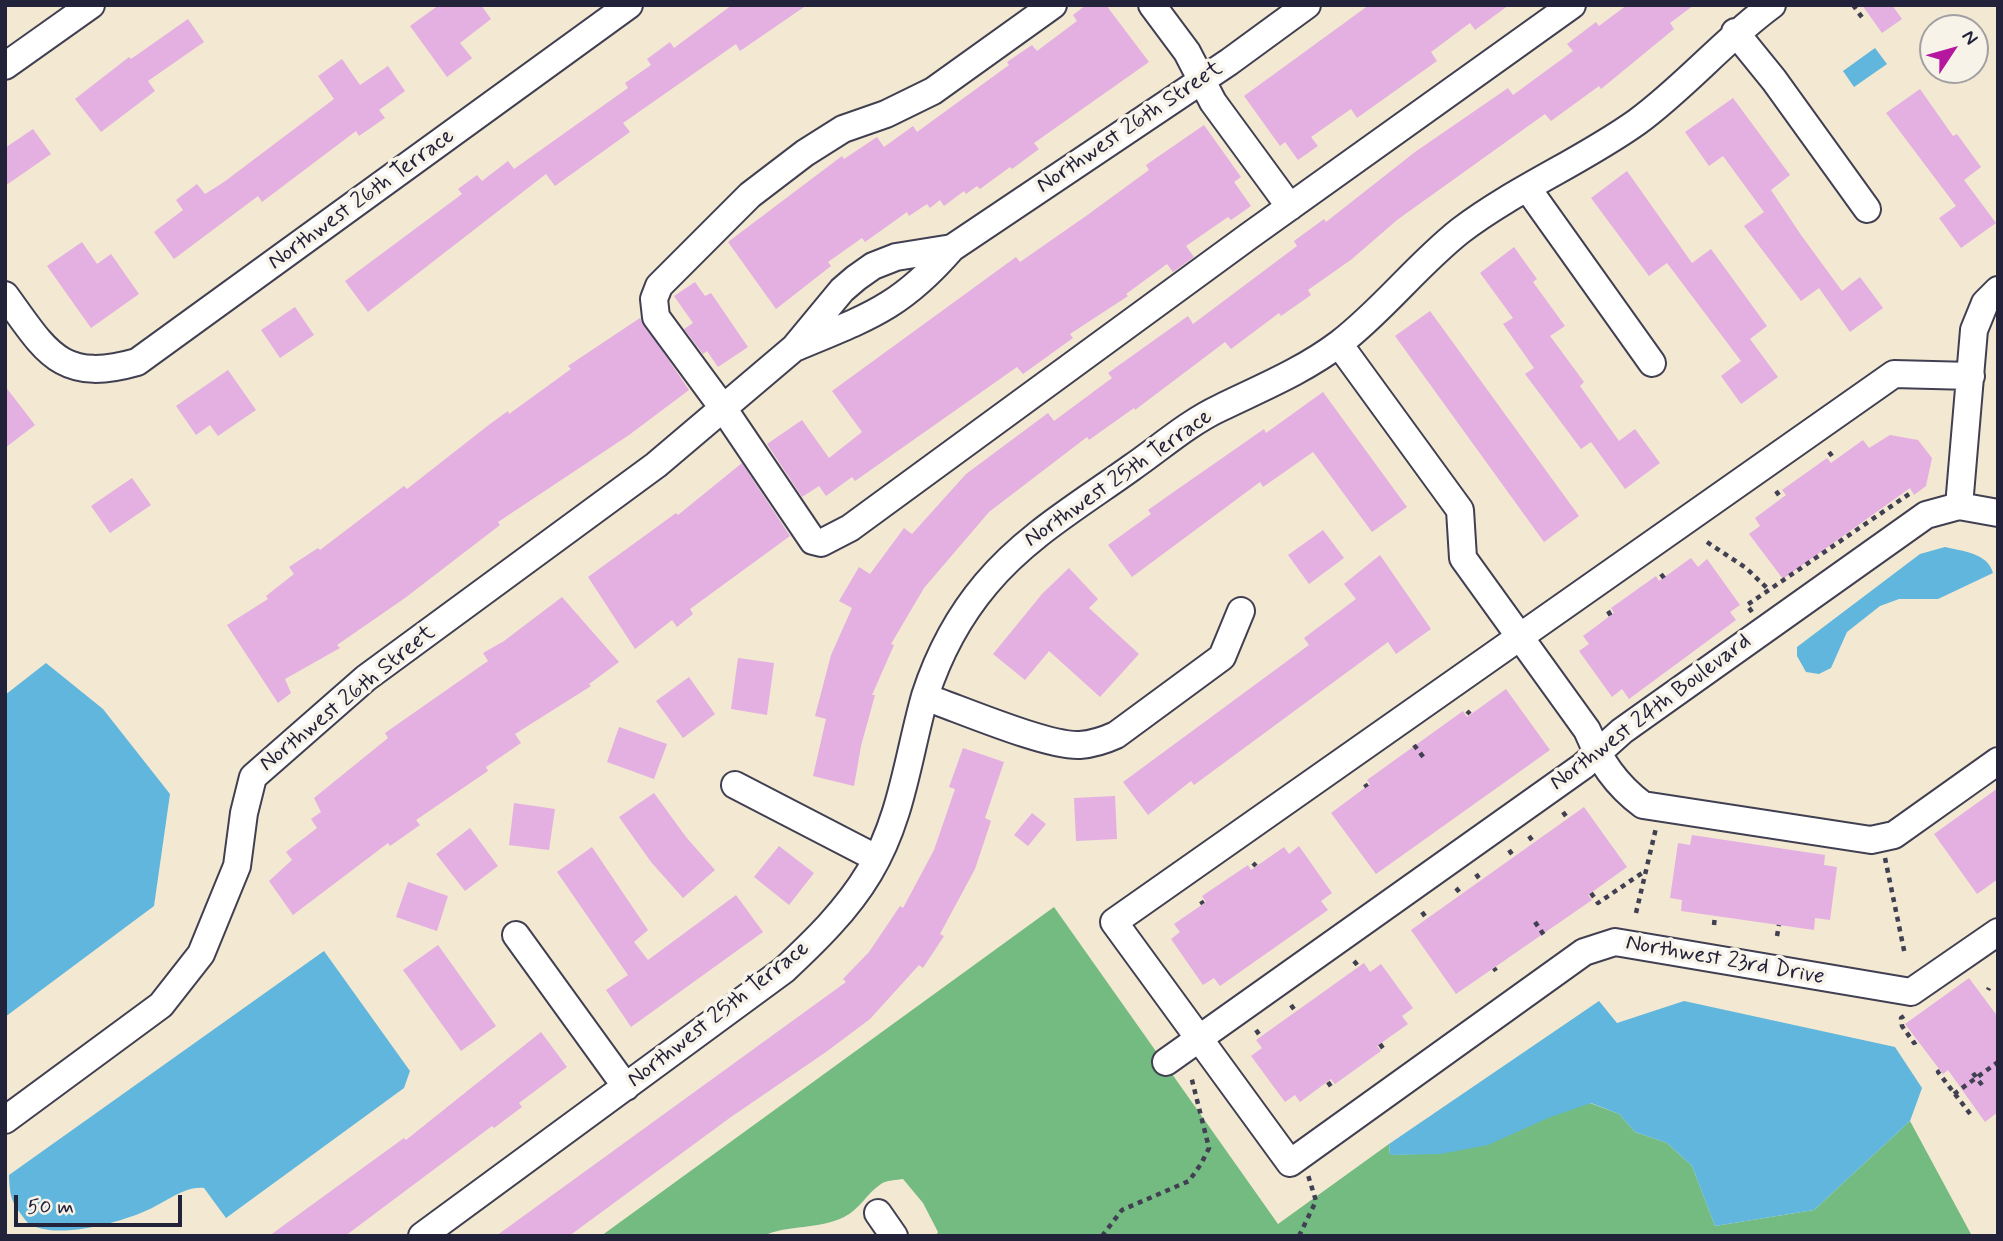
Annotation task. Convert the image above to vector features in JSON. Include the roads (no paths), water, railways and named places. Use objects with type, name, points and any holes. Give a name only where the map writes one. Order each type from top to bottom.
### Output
[{"type":"street","points":[[5,66],[91,5]]},
{"type":"street","name":"Northwest 26th Terrace","points":[[5,295],[44,349],[61,361],[83,369],[108,370],[137,362],[629,5]]},
{"type":"street","points":[[1053,5],[933,91],[886,114],[843,129],[805,153],[750,195],[659,286],[654,299],[656,317],[723,408],[813,541],[821,543],[850,528],[1290,207],[1573,5]]},
{"type":"street","points":[[1152,5],[1187,52],[1200,80],[1290,207]]},
{"type":"street","name":"Northwest 26th Street","points":[[794,348],[887,308],[925,280],[952,248],[1307,5]]},
{"type":"street","name":"Northwest 25th Terrace","points":[[422,1236],[784,970],[836,915],[869,873],[876,858],[910,767],[925,697],[961,617],[987,582],[1018,551],[1046,527],[1197,421],[1294,373],[1339,344],[1422,264],[1463,229],[1639,120],[1680,86],[1735,32],[1772,5]]},
{"type":"street","points":[[1735,32],[1867,209]]},
{"type":"street","points":[[1528,189],[1652,363]]},
{"type":"street","name":"Northwest 26th Street","points":[[5,1120],[161,1005],[201,954],[237,866],[244,813],[254,777],[366,678],[656,464],[794,348],[842,290],[873,266],[896,257],[952,248]]},
{"type":"street","points":[[1991,296],[1974,330],[1959,506],[1998,513]]},
{"type":"street","points":[[1339,344],[1460,510],[1463,558],[1587,730],[1597,755],[1623,790],[1643,805],[1871,840],[1894,835],[1998,761]]},
{"type":"street","points":[[1198,1039],[1114,922],[1894,374],[1971,376]]},
{"type":"street","name":"Northwest 24th Boulevard","points":[[1166,1062],[1597,755],[1622,731],[1926,515],[1959,506]]},
{"type":"street","points":[[925,697],[1052,741],[1078,746],[1099,742],[1116,735],[1222,657],[1241,611]]},
{"type":"street","points":[[735,785],[876,858]]},
{"type":"street","points":[[516,935],[626,1087]]},
{"type":"street","name":"Northwest 23rd Drive","points":[[1198,1039],[1295,1160],[1584,952],[1606,944],[1615,942],[1911,992],[1996,937]]},
{"type":"street","points":[[877,1213],[894,1236]]},
{"type":"water","points":[[1875,48],[1887,64],[1854,87],[1843,71]]},
{"type":"water","points":[[1945,547],[1980,557],[1986,561],[1993,573],[1938,599],[1899,599],[1880,606],[1847,632],[1831,668],[1819,674],[1806,672],[1797,656],[1797,647],[1920,554]]},
{"type":"water","points":[[46,663],[103,709],[170,794],[154,906],[5,1017],[5,695]]},
{"type":"water","points":[[324,951],[410,1071],[404,1088],[226,1218],[204,1188],[197,1188],[137,1214],[88,1228],[54,1230],[28,1223],[13,1201],[9,1175]]},
{"type":"water","points":[[1599,1001],[1617,1023],[1684,1001],[1895,1047],[1922,1088],[1910,1121],[1814,1210],[1715,1226],[1692,1166],[1667,1143],[1635,1132],[1619,1114],[1591,1103],[1548,1118],[1488,1145],[1440,1154],[1390,1155],[1389,1144]]}]
